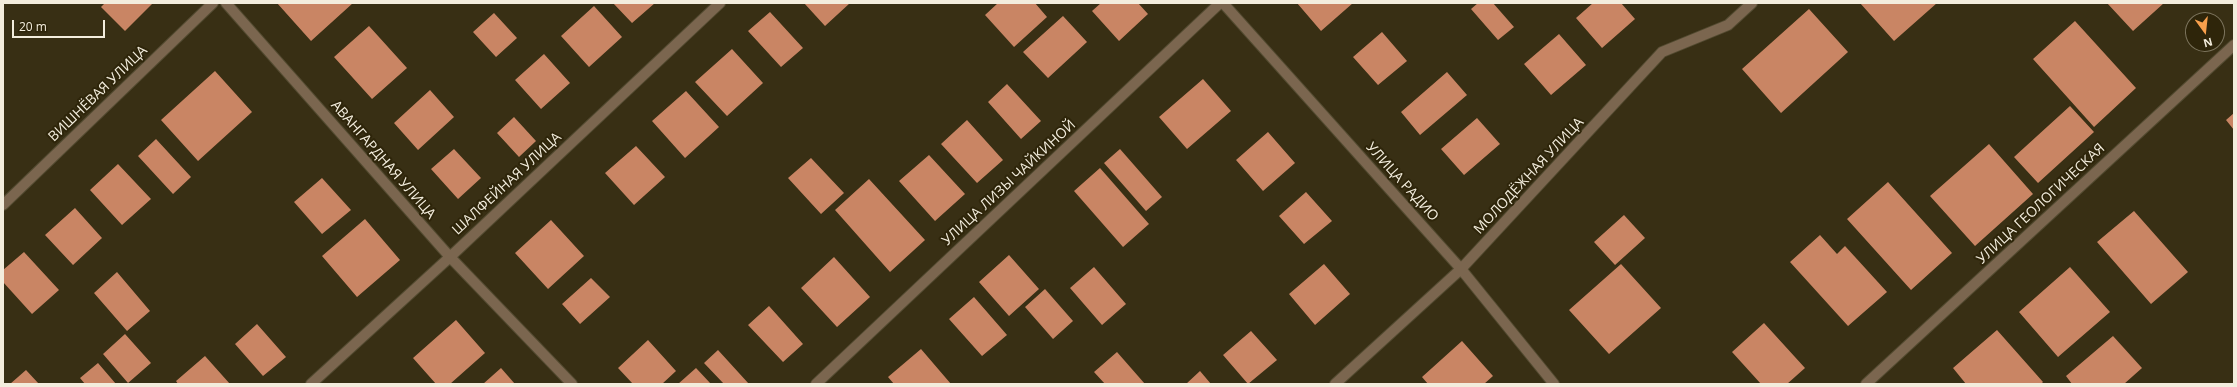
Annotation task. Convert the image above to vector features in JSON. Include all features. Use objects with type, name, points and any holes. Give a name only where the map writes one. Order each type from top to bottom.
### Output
[{"type":"street","name":"ВИШНЁВАЯ УЛИЦА","points":[[3,205],[213,3]]},
{"type":"street","name":"АВАНГАРДНАЯ УЛИЦА","points":[[226,3],[450,257],[572,384]]},
{"type":"street","name":"ШАЛФЕЙНАЯ УЛИЦА","points":[[311,384],[450,257],[720,3]]},
{"type":"street","name":"УЛИЦА ЛИЗЫ ЧАЙКИНОЙ","points":[[816,384],[1220,3]]},
{"type":"street","name":"УЛИЦА РАДИО","points":[[1223,3],[1462,270],[1554,384]]},
{"type":"street","name":"МОЛОДЁЖНАЯ УЛИЦА","points":[[1335,384],[1462,270],[1662,52],[1728,25],[1752,3]]},
{"type":"street","name":"УЛИЦА ГЕОЛОГИЧЕСКАЯ","points":[[1866,384],[2234,45]]},
{"type":"building","points":[[105,3],[153,3],[125,31],[101,7]]},
{"type":"building","points":[[277,3],[353,3],[311,41]]},
{"type":"building","points":[[613,3],[655,3],[632,23]]},
{"type":"building","points":[[804,3],[850,3],[825,26]]},
{"type":"building","points":[[998,3],[1035,3],[1047,17],[1014,47],[985,15]]},
{"type":"building","points":[[1101,3],[1138,3],[1148,14],[1119,41],[1092,11]]},
{"type":"building","points":[[1297,3],[1353,3],[1321,31]]},
{"type":"building","points":[[1478,3],[1493,3],[1514,27],[1498,40],[1471,9]]},
{"type":"building","points":[[1593,3],[1621,3],[1635,19],[1602,48],[1576,18]]},
{"type":"building","points":[[1860,3],[1937,3],[1894,41]]},
{"type":"building","points":[[2107,3],[2164,3],[2133,31]]},
{"type":"building","points":[[594,6],[622,37],[589,67],[561,36]]},
{"type":"building","points":[[1809,9],[1848,52],[1781,113],[1742,69]]},
{"type":"building","points":[[770,12],[803,48],[781,67],[748,31]]},
{"type":"building","points":[[494,13],[517,38],[496,57],[473,32]]},
{"type":"building","points":[[1063,16],[1087,42],[1048,78],[1023,52]]},
{"type":"building","points":[[2075,21],[2136,88],[2094,127],[2033,59]]},
{"type":"building","points":[[369,26],[407,68],[372,99],[334,57]]},
{"type":"building","points":[[1382,32],[1407,61],[1378,85],[1353,57]]},
{"type":"building","points":[[1559,34],[1586,65],[1551,95],[1524,64]]},
{"type":"building","points":[[732,49],[763,83],[727,116],[695,82]]},
{"type":"building","points":[[544,54],[570,83],[541,109],[515,80]]},
{"type":"building","points":[[215,71],[252,112],[198,161],[161,120]]},
{"type":"building","points":[[1447,72],[1467,95],[1420,135],[1401,112]]},
{"type":"building","points":[[1203,79],[1231,111],[1187,149],[1159,117]]},
{"type":"building","points":[[1007,84],[1041,121],[1021,139],[988,102]]},
{"type":"building","points":[[430,90],[454,117],[418,150],[394,123]]},
{"type":"building","points":[[686,91],[719,127],[685,158],[652,121]]},
{"type":"building","points":[[2070,106],[2094,132],[2038,183],[2014,157]]},
{"type":"building","points":[[2234,113],[2234,130],[2226,120]]},
{"type":"building","points":[[514,117],[536,141],[519,157],[497,133]]},
{"type":"building","points":[[1477,118],[1500,144],[1464,175],[1441,149]]},
{"type":"building","points":[[967,120],[1003,160],[977,183],[941,144]]},
{"type":"building","points":[[1268,132],[1295,163],[1263,191],[1236,160]]},
{"type":"building","points":[[156,139],[191,177],[173,194],[138,156]]},
{"type":"building","points":[[1989,144],[2033,194],[1975,246],[1930,196]]},
{"type":"building","points":[[636,146],[665,177],[634,205],[605,173]]},
{"type":"building","points":[[454,149],[481,178],[458,199],[431,169]]},
{"type":"building","points":[[1120,149],[1162,197],[1146,211],[1104,163]]},
{"type":"building","points":[[929,155],[965,194],[935,221],[899,181]]},
{"type":"building","points":[[811,158],[844,193],[821,214],[788,178]]},
{"type":"building","points":[[118,164],[151,199],[122,225],[90,190]]},
{"type":"building","points":[[1100,168],[1149,224],[1123,247],[1074,191]]},
{"type":"building","points":[[322,178],[351,210],[322,234],[294,202]]},
{"type":"building","points":[[869,179],[925,240],[890,272],[835,210]]},
{"type":"building","points":[[1888,182],[1952,253],[1911,290],[1847,219]]},
{"type":"building","points":[[1306,192],[1332,221],[1304,244],[1279,216]]},
{"type":"building","points":[[75,208],[102,238],[73,265],[45,235]]},
{"type":"building","points":[[2134,211],[2188,272],[2151,304],[2097,242]]},
{"type":"building","points":[[1624,215],[1645,238],[1615,265],[1594,242]]},
{"type":"building","points":[[365,219],[400,260],[357,297],[322,256]]},
{"type":"building","points":[[551,220],[584,256],[548,289],[515,253]]},
{"type":"building","points":[[1820,235],[1837,254],[1845,246],[1887,292],[1848,326],[1790,262]]},
{"type":"building","points":[[24,252],[59,290],[32,314],[3,282],[3,270]]},
{"type":"building","points":[[1009,255],[1039,289],[1009,316],[979,282]]},
{"type":"building","points":[[834,257],[870,297],[837,327],[801,288]]},
{"type":"building","points":[[1324,264],[1350,294],[1315,325],[1289,294]]},
{"type":"building","points":[[1621,264],[1661,308],[1609,354],[1569,310]]},
{"type":"building","points":[[1094,267],[1126,304],[1102,325],[1070,288]]},
{"type":"building","points":[[2070,267],[2110,312],[2058,357],[2019,312]]},
{"type":"building","points":[[117,272],[150,311],[127,331],[94,293]]},
{"type":"building","points":[[591,278],[610,297],[580,324],[562,304]]},
{"type":"building","points":[[1045,289],[1073,321],[1053,339],[1025,307]]},
{"type":"building","points":[[974,297],[1007,335],[982,356],[949,319]]},
{"type":"building","points":[[769,306],[803,344],[783,362],[748,325]]},
{"type":"building","points":[[456,320],[485,353],[450,384],[436,384],[413,358]]},
{"type":"building","points":[[1764,323],[1805,368],[1787,384],[1761,384],[1732,352]]},
{"type":"building","points":[[257,324],[286,357],[263,376],[235,344]]},
{"type":"building","points":[[1997,330],[2043,382],[2041,384],[1966,384],[1953,368]]},
{"type":"building","points":[[1251,331],[1277,360],[1248,384],[1223,355]]},
{"type":"building","points":[[125,334],[151,363],[128,383],[103,354]]},
{"type":"building","points":[[2113,336],[2142,368],[2124,384],[2072,384],[2066,376]]},
{"type":"building","points":[[648,340],[676,371],[662,384],[633,384],[618,368]]},
{"type":"building","points":[[1462,341],[1493,376],[1484,384],[1428,384],[1422,377]]},
{"type":"building","points":[[921,349],[951,384],[894,384],[888,377]]},
{"type":"building","points":[[718,350],[749,384],[724,384],[704,363]]},
{"type":"building","points":[[1117,352],[1145,384],[1105,384],[1094,372]]},
{"type":"building","points":[[205,356],[230,384],[178,384],[176,381]]},
{"type":"building","points":[[98,363],[116,384],[85,384],[80,378]]},
{"type":"building","points":[[501,368],[515,384],[483,384]]},
{"type":"building","points":[[696,368],[711,384],[678,384]]},
{"type":"building","points":[[26,370],[39,384],[10,384]]},
{"type":"building","points":[[1200,371],[1211,384],[1186,384]]}]
